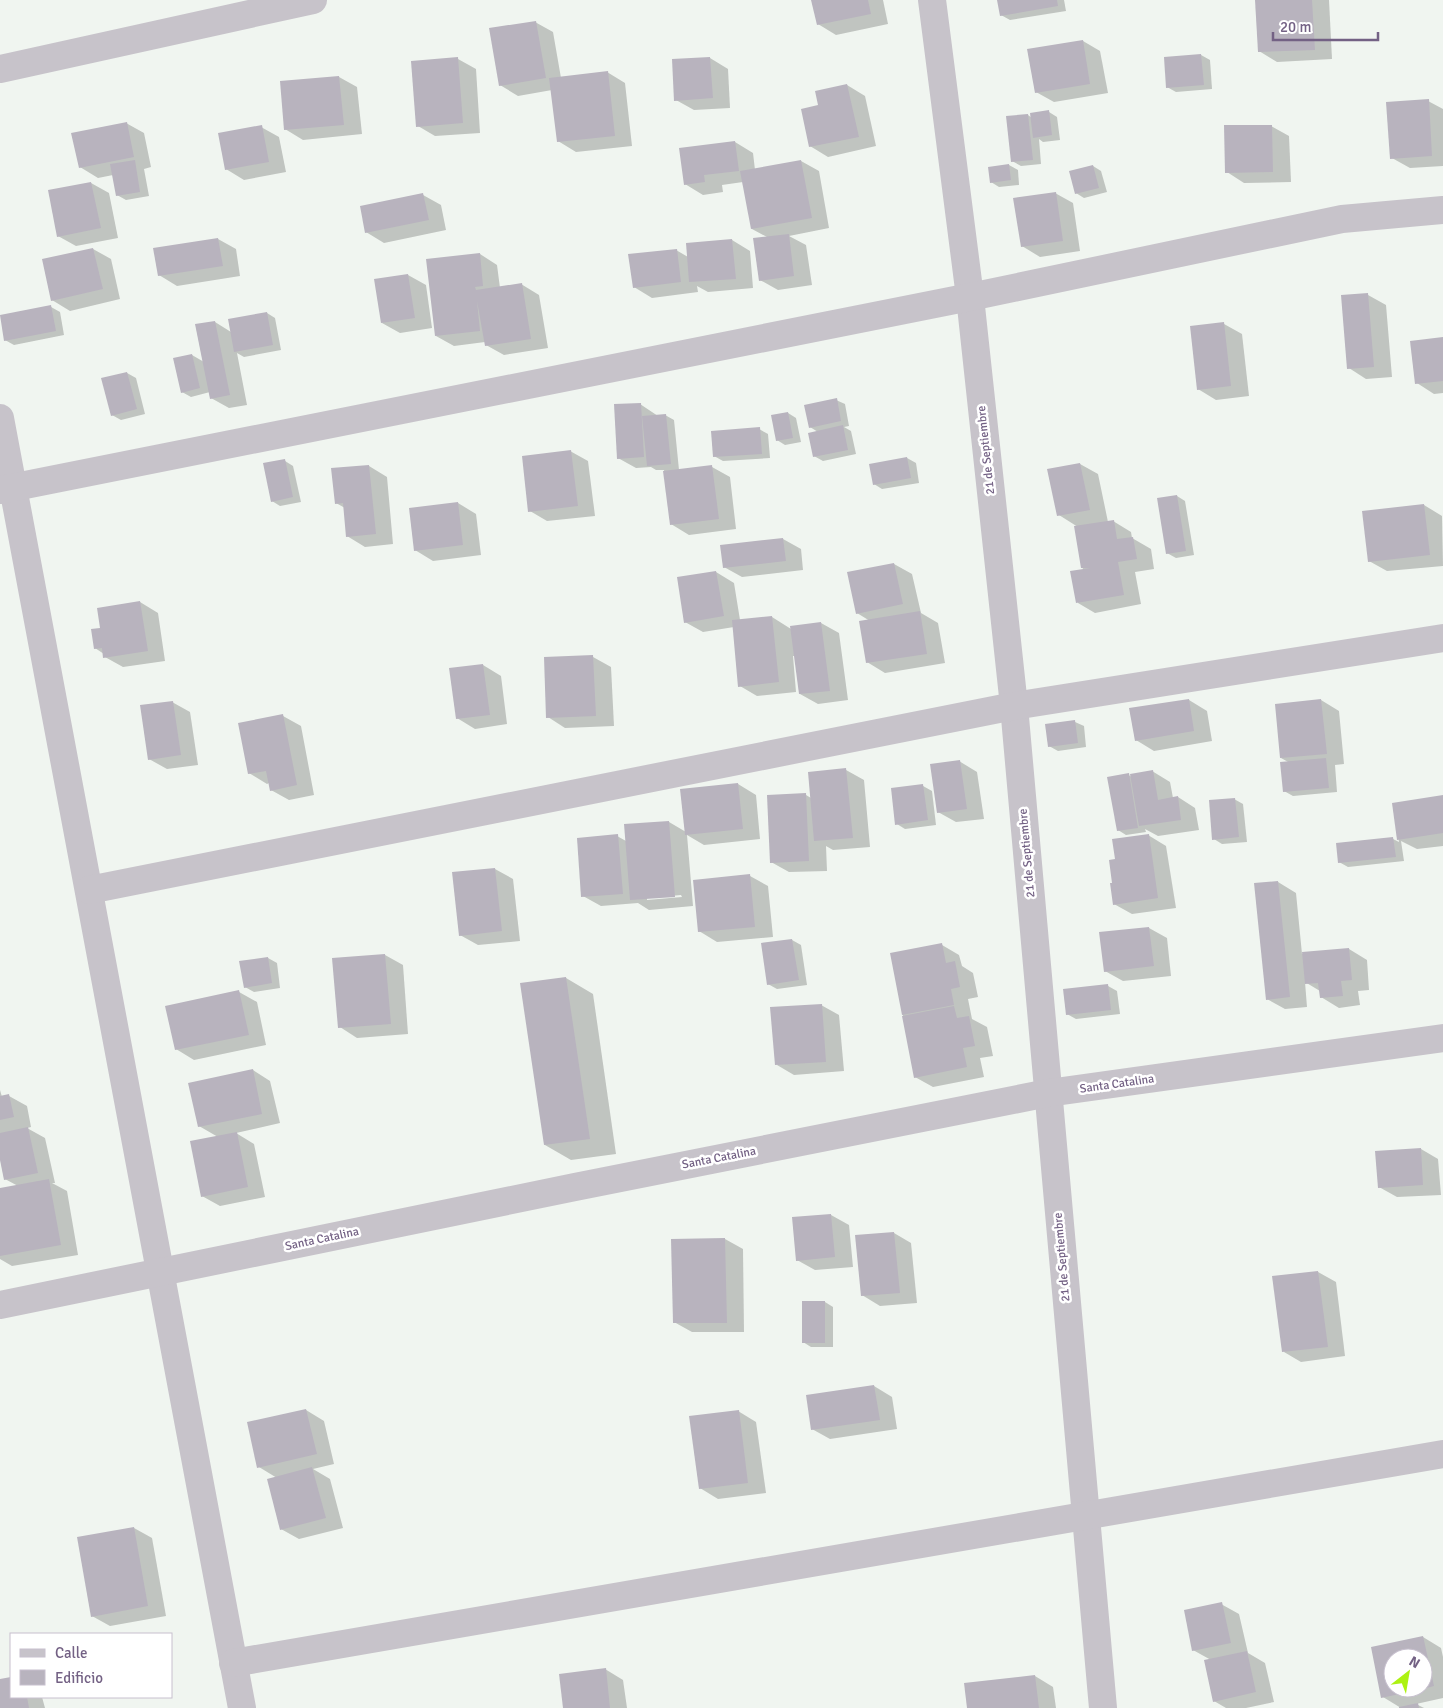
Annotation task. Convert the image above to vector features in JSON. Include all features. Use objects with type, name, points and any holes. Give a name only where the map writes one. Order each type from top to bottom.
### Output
[{"type":"street","points":[[0,69],[313,0]]},
{"type":"street","name":"21 de Septiembre","points":[[932,0],[970,297],[1014,706],[1104,1708]]},
{"type":"street","points":[[7,489],[970,297],[1342,219],[1443,210]]},
{"type":"street","points":[[0,418],[7,489],[89,890],[242,1708]]},
{"type":"street","points":[[89,890],[1014,706],[1443,638]]},
{"type":"street","name":"Santa Catalina","points":[[0,1305],[575,1187],[1048,1093],[1443,1038]]},
{"type":"street","points":[[233,1663],[1443,1454]]},
{"type":"building","points":[[811,0],[868,0],[871,14],[817,25]]},
{"type":"building","points":[[997,0],[1057,0],[1058,6],[1000,16]]},
{"type":"building","points":[[1255,0],[1312,0],[1315,50],[1258,52]]},
{"type":"building","points":[[536,21],[546,78],[499,86],[489,28]]},
{"type":"building","points":[[1083,40],[1090,84],[1035,93],[1027,49]]},
{"type":"building","points":[[1201,54],[1204,85],[1166,88],[1164,57]]},
{"type":"building","points":[[458,57],[463,123],[416,127],[411,61]]},
{"type":"building","points":[[710,57],[713,98],[674,101],[672,59]]},
{"type":"building","points":[[608,71],[615,136],[557,142],[549,78]]},
{"type":"building","points":[[339,76],[344,125],[284,130],[280,81]]},
{"type":"building","points":[[847,84],[859,137],[809,147],[801,109],[818,105],[815,91]]},
{"type":"building","points":[[1429,99],[1432,156],[1390,159],[1386,102]]},
{"type":"building","points":[[1049,110],[1052,135],[1033,138],[1030,113]]},
{"type":"building","points":[[1028,114],[1033,160],[1011,162],[1006,116]]},
{"type":"building","points":[[127,122],[134,157],[79,168],[71,133]]},
{"type":"building","points":[[262,125],[269,162],[225,170],[218,133]]},
{"type":"building","points":[[1224,125],[1272,125],[1273,172],[1225,173]]},
{"type":"building","points":[[735,141],[739,171],[704,175],[705,182],[684,185],[679,148]]},
{"type":"building","points":[[135,160],[140,192],[116,196],[110,164]]},
{"type":"building","points":[[801,160],[812,218],[751,229],[740,171]]},
{"type":"building","points":[[1009,164],[1011,180],[990,183],[988,167]]},
{"type":"building","points":[[1093,165],[1099,188],[1075,194],[1069,171]]},
{"type":"building","points":[[91,182],[101,228],[57,237],[48,190]]},
{"type":"building","points":[[1056,192],[1063,241],[1021,247],[1013,198]]},
{"type":"building","points":[[423,193],[429,220],[365,233],[360,206]]},
{"type":"building","points":[[789,234],[794,276],[759,281],[753,238]]},
{"type":"building","points":[[218,238],[223,266],[158,276],[153,248]]},
{"type":"building","points":[[732,239],[736,279],[689,282],[686,243]]},
{"type":"building","points":[[93,248],[103,289],[51,301],[42,259]]},
{"type":"building","points":[[677,249],[681,282],[633,288],[628,254]]},
{"type":"building","points":[[480,253],[483,286],[475,287],[476,290],[522,283],[531,339],[485,346],[477,301],[480,331],[435,336],[426,259]]},
{"type":"building","points":[[408,274],[415,318],[381,323],[374,279]]},
{"type":"building","points":[[1368,293],[1374,367],[1347,369],[1341,295]]},
{"type":"building","points":[[51,305],[56,331],[4,341],[0,315]]},
{"type":"building","points":[[267,312],[273,345],[234,352],[228,319]]},
{"type":"building","points":[[215,321],[230,395],[210,399],[195,324]]},
{"type":"building","points":[[1224,322],[1231,386],[1197,390],[1190,326]]},
{"type":"building","points":[[1443,337],[1443,381],[1415,384],[1410,341]]},
{"type":"building","points":[[192,354],[200,388],[181,393],[173,358]]},
{"type":"building","points":[[127,372],[137,409],[111,416],[101,378]]},
{"type":"building","points":[[837,398],[841,421],[809,428],[804,405]]},
{"type":"building","points":[[641,403],[644,457],[617,459],[614,404]]},
{"type":"building","points":[[788,412],[793,438],[776,441],[771,415]]},
{"type":"building","points":[[666,414],[671,464],[647,466],[642,416]]},
{"type":"building","points":[[843,425],[848,450],[813,457],[808,433]]},
{"type":"building","points":[[760,427],[762,454],[713,457],[711,431]]},
{"type":"building","points":[[571,450],[578,506],[528,512],[522,456]]},
{"type":"building","points":[[907,457],[911,478],[873,485],[869,464]]},
{"type":"building","points":[[285,459],[293,497],[271,502],[263,463]]},
{"type":"building","points":[[1080,463],[1090,510],[1057,516],[1047,469]]},
{"type":"building","points":[[369,465],[376,534],[346,537],[343,503],[335,504],[331,468]]},
{"type":"building","points":[[712,465],[719,519],[670,525],[663,471]]},
{"type":"building","points":[[1177,495],[1186,551],[1166,554],[1157,498]]},
{"type":"building","points":[[458,502],[463,545],[414,551],[409,508]]},
{"type":"building","points":[[1424,504],[1430,555],[1368,562],[1362,511]]},
{"type":"building","points":[[1114,520],[1117,539],[1133,537],[1137,559],[1118,562],[1124,595],[1076,603],[1070,571],[1090,568],[1081,568],[1074,526]]},
{"type":"building","points":[[783,538],[786,561],[723,568],[720,545]]},
{"type":"building","points":[[894,563],[903,604],[856,614],[847,572]]},
{"type":"building","points":[[716,571],[724,616],[684,623],[677,577]]},
{"type":"building","points":[[140,601],[148,651],[103,658],[102,648],[94,649],[91,629],[100,628],[97,608]]},
{"type":"building","points":[[920,611],[927,654],[866,663],[859,621]]},
{"type":"building","points":[[772,616],[779,682],[738,687],[732,620]]},
{"type":"building","points":[[821,622],[830,691],[799,694],[790,626]]},
{"type":"building","points":[[593,655],[596,716],[546,718],[544,657]]},
{"type":"building","points":[[483,664],[490,715],[456,719],[449,668]]},
{"type":"building","points":[[1189,699],[1194,731],[1135,741],[1129,708]]},
{"type":"building","points":[[1321,699],[1327,754],[1280,758],[1275,704]]},
{"type":"building","points":[[173,701],[181,755],[148,760],[140,705]]},
{"type":"building","points":[[283,714],[297,785],[270,791],[266,771],[248,774],[238,723]]},
{"type":"building","points":[[1075,720],[1078,743],[1048,747],[1045,724]]},
{"type":"building","points":[[1326,758],[1329,788],[1283,792],[1280,762]]},
{"type":"building","points":[[960,760],[967,809],[937,813],[930,764]]},
{"type":"building","points":[[846,768],[853,838],[814,841],[808,772]]},
{"type":"building","points":[[1153,770],[1158,800],[1178,796],[1181,820],[1139,826],[1130,774]]},
{"type":"building","points":[[1129,773],[1138,828],[1117,831],[1107,777]]},
{"type":"building","points":[[738,783],[743,829],[685,835],[680,789]]},
{"type":"building","points":[[923,784],[928,820],[895,825],[891,788]]},
{"type":"building","points":[[806,793],[809,861],[770,863],[767,795]]},
{"type":"building","points":[[1443,795],[1443,833],[1397,840],[1392,803]]},
{"type":"building","points":[[1235,798],[1239,837],[1212,840],[1209,800]]},
{"type":"building","points":[[669,821],[675,897],[630,900],[624,824]]},
{"type":"building","points":[[618,834],[623,894],[581,897],[577,838]]},
{"type":"building","points":[[1149,834],[1158,898],[1113,905],[1109,860],[1115,859],[1112,839]]},
{"type":"building","points":[[1393,837],[1396,857],[1338,863],[1336,843]]},
{"type":"building","points":[[495,868],[502,931],[459,936],[452,872]]},
{"type":"building","points":[[750,874],[755,927],[698,932],[693,880]]},
{"type":"building","points":[[1278,881],[1290,997],[1266,1000],[1254,883]]},
{"type":"building","points":[[1149,927],[1154,966],[1104,972],[1099,932]]},
{"type":"building","points":[[792,939],[799,980],[767,985],[761,943]]},
{"type":"building","points":[[942,943],[946,963],[955,961],[960,987],[951,989],[954,1005],[902,1015],[890,953]]},
{"type":"building","points":[[1349,948],[1352,980],[1341,981],[1343,996],[1320,998],[1318,983],[1305,984],[1302,952]]},
{"type":"building","points":[[385,954],[391,1024],[338,1028],[332,958]]},
{"type":"building","points":[[268,957],[272,983],[244,988],[239,961]]},
{"type":"building","points":[[566,977],[590,1139],[544,1145],[520,983]]},
{"type":"building","points":[[1108,984],[1111,1010],[1066,1015],[1063,989]]},
{"type":"building","points":[[239,990],[249,1035],[175,1050],[165,1006]]},
{"type":"building","points":[[822,1004],[826,1062],[775,1065],[770,1007]]},
{"type":"building","points":[[954,1006],[957,1018],[969,1016],[975,1046],[963,1048],[967,1067],[914,1078],[902,1016]]},
{"type":"building","points":[[253,1069],[262,1114],[198,1127],[188,1083]]},
{"type":"building","points":[[9,1094],[14,1117],[0,1120],[0,1096]]},
{"type":"building","points":[[28,1127],[38,1173],[4,1180],[0,1160],[0,1133]]},
{"type":"building","points":[[237,1132],[248,1187],[201,1197],[190,1141]]},
{"type":"building","points":[[1421,1148],[1423,1185],[1378,1188],[1375,1151]]},
{"type":"building","points":[[49,1179],[61,1245],[0,1256],[0,1188]]},
{"type":"building","points":[[831,1214],[835,1257],[796,1261],[792,1217]]},
{"type":"building","points":[[894,1232],[900,1293],[861,1296],[855,1235]]},
{"type":"building","points":[[725,1238],[727,1323],[673,1323],[671,1239]]},
{"type":"building","points":[[1318,1271],[1328,1347],[1282,1352],[1272,1276]]},
{"type":"building","points":[[802,1301],[825,1301],[825,1343],[802,1343]]},
{"type":"building","points":[[874,1385],[880,1420],[811,1430],[806,1395]]},
{"type":"building","points":[[306,1409],[317,1454],[257,1468],[247,1422]]},
{"type":"building","points":[[739,1410],[748,1483],[699,1489],[689,1416]]},
{"type":"building","points":[[312,1467],[326,1518],[280,1530],[267,1479]]},
{"type":"building","points":[[134,1527],[148,1606],[91,1617],[77,1537]]},
{"type":"building","points":[[1222,1602],[1231,1643],[1192,1651],[1184,1610]]},
{"type":"building","points":[[1423,1636],[1426,1648],[1383,1648],[1383,1698],[1381,1698],[1371,1647]]},
{"type":"building","points":[[1247,1651],[1256,1692],[1213,1702],[1204,1660]]},
{"type":"building","points":[[606,1668],[610,1708],[563,1708],[559,1674]]},
{"type":"building","points":[[1035,1675],[1039,1708],[967,1708],[964,1683]]},
{"type":"building","points":[[10,1677],[10,1698],[27,1698],[29,1708],[0,1708],[0,1679]]},
{"type":"building","points":[[1418,1703],[1419,1708],[1399,1708],[1399,1707]]}]
